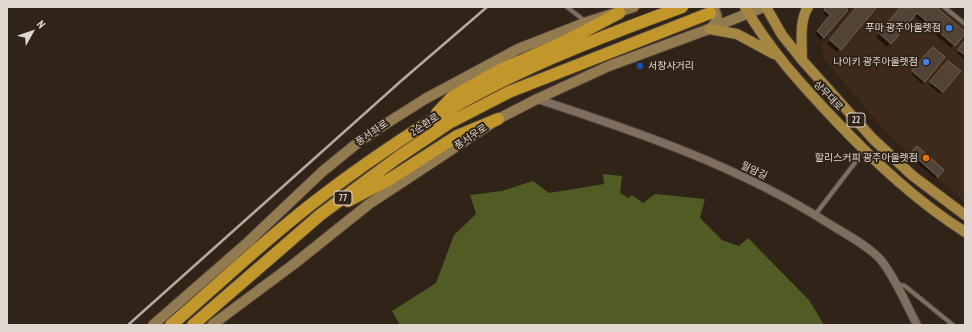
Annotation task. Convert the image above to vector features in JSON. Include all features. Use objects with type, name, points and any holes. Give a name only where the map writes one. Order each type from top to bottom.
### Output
[{"type":"highway","name":"2순환로","points":[[171,325],[321,196],[428,122],[501,82],[568,51],[611,33],[682,7]]},
{"type":"highway","name":"2순환로","points":[[193,325],[320,215],[385,167],[449,123],[509,92],[712,10]]},
{"type":"highway","points":[[428,122],[452,97],[498,70],[566,41],[619,12]]},
{"type":"highway","points":[[320,215],[390,179],[457,136],[498,119]]},
{"type":"main road","name":"상무대로","points":[[765,7],[782,35],[802,60],[873,139],[913,176],[965,216]]},
{"type":"main road","points":[[802,60],[802,30],[808,7]]},
{"type":"main road","name":"상무대로","points":[[747,10],[776,55],[802,86],[865,151],[907,190],[965,232]]},
{"type":"main road","points":[[709,29],[737,34],[776,55]]},
{"type":"street","name":"풍서좌로","points":[[153,325],[247,243],[323,171],[360,141],[425,98],[518,49],[587,22],[634,7]]},
{"type":"street","name":"풍서우로","points":[[217,324],[369,204],[498,119],[537,99],[609,66],[709,29],[747,10],[765,7]]},
{"type":"street","points":[[709,29],[717,21],[718,16],[712,10]]},
{"type":"street","name":"월암길","points":[[537,99],[603,120],[719,166],[753,181],[815,215],[877,256],[896,284],[917,325]]},
{"type":"lane","points":[[567,7],[587,22]]},
{"type":"lane","points":[[944,7],[965,24]]},
{"type":"lane","points":[[815,215],[865,151]]},
{"type":"lane","points":[[896,284],[905,286],[953,325]]},
{"type":"shaded area","points":[[853,7],[939,7],[965,28],[965,201],[930,173],[884,130],[825,60],[821,45]]},
{"type":"green space","points":[[603,174],[622,176],[620,193],[628,198],[632,195],[643,203],[655,194],[705,199],[700,218],[722,240],[739,246],[748,238],[809,300],[824,325],[400,325],[392,311],[436,283],[454,235],[476,214],[470,195],[502,191],[533,181],[549,193],[604,184]]},
{"type":"building","points":[[827,7],[845,7],[848,10],[824,38],[817,31],[830,15],[824,10]]},
{"type":"building","points":[[857,7],[877,7],[841,50],[830,40]]},
{"type":"building","points":[[901,7],[907,9],[909,7],[936,7],[965,32],[965,34],[955,46],[917,13],[891,44],[879,33]]},
{"type":"building","points":[[965,41],[965,55],[958,50]]},
{"type":"building","points":[[933,47],[945,57],[925,82],[912,71]]},
{"type":"building","points":[[948,61],[961,71],[943,92],[930,82]]},
{"type":"building","points":[[917,146],[944,170],[938,177],[911,153]]},
{"type":"tunnel","points":[[710,13],[726,7]]},
{"type":"railway","points":[[128,325],[401,81],[487,7]]},
{"type":"place","name":"푸마 광주아울렛점","points":[[949,28]]},
{"type":"place","name":"나이키 광주아울렛점","points":[[926,62]]},
{"type":"place","name":"서창사거리","points":[[640,66]]},
{"type":"place","name":"할리스커피 광주아울렛점","points":[[926,158]]}]
